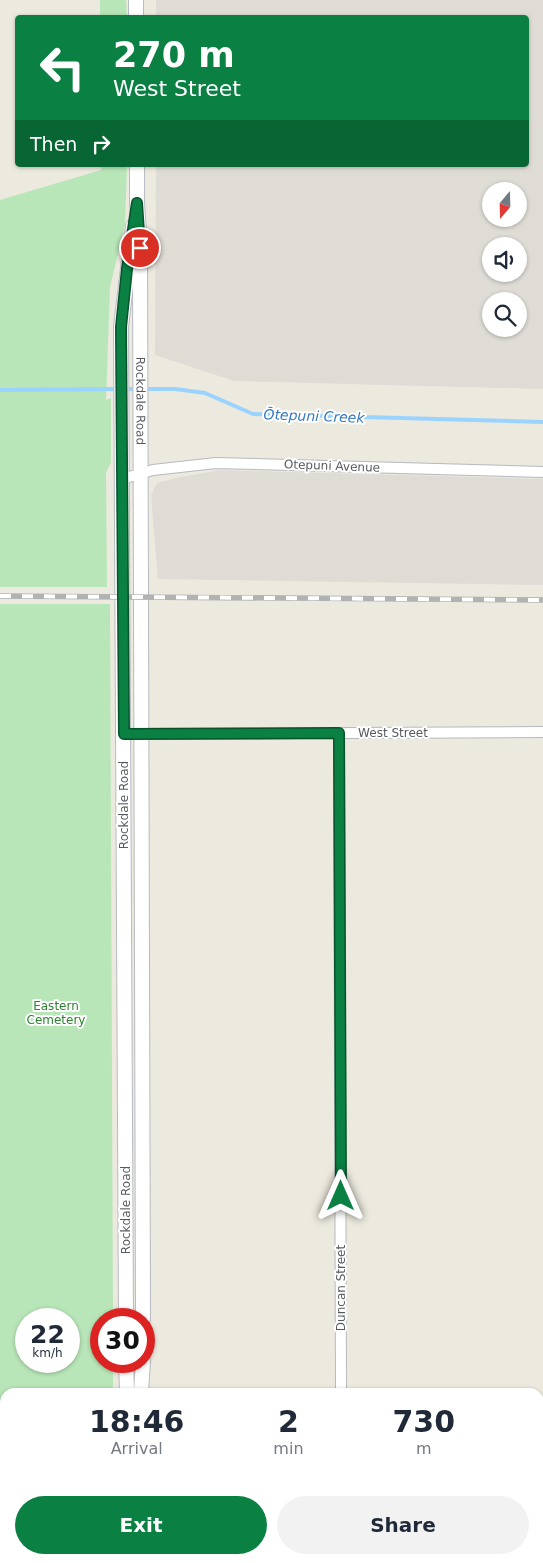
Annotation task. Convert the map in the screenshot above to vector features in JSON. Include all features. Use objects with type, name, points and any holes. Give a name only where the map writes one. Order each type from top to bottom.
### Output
[{"type":"main road","points":[[136,0],[136,15]]},
{"type":"main road","name":"Rockdale Road","points":[[137,167],[140,248],[141,397],[143,1308]]},
{"type":"main road","name":"Rockdale Road","points":[[126,1308],[121,327],[130,242],[137,203]]},
{"type":"main road","points":[[124,1018],[142,1017]]},
{"type":"main road","points":[[126,1373],[126,1388]]},
{"type":"main road","points":[[141,1388],[142,1373]]},
{"type":"street","name":"Otepuni Avenue","points":[[122,479],[140,473],[177,466],[216,463],[543,472]]},
{"type":"street","name":"West Street","points":[[124,734],[543,732]]},
{"type":"street","name":"Duncan Street","points":[[339,733],[342,1388]]},
{"type":"shaded area","points":[[156,0],[543,0],[543,389],[234,381],[155,355],[156,167],[529,167],[529,15],[156,15]]},
{"type":"shaded area","points":[[220,470],[543,479],[543,585],[158,579],[151,495],[157,483]]},
{"type":"green space","points":[[100,0],[126,0],[127,15],[100,15]]},
{"type":"green space","points":[[101,167],[127,167],[125,224],[110,287],[106,400],[111,398],[111,463],[106,472],[107,587],[0,587],[0,200],[101,170]]},
{"type":"green space","name":"Eastern Cemetery","points":[[0,604],[110,604],[113,1308],[90,1308],[90,1373],[113,1373],[113,1388],[0,1388]]},
{"type":"waterway","name":"Ōtepuni Creek","points":[[0,390],[118,389]]},
{"type":"waterway","name":"Ōtepuni Creek","points":[[125,389],[175,389],[205,393],[253,414],[543,422]]},
{"type":"railway","points":[[0,596],[543,600]]},
{"type":"route","points":[[140,248],[137,203],[130,242],[121,327],[124,734],[339,733],[341,1196]]}]
